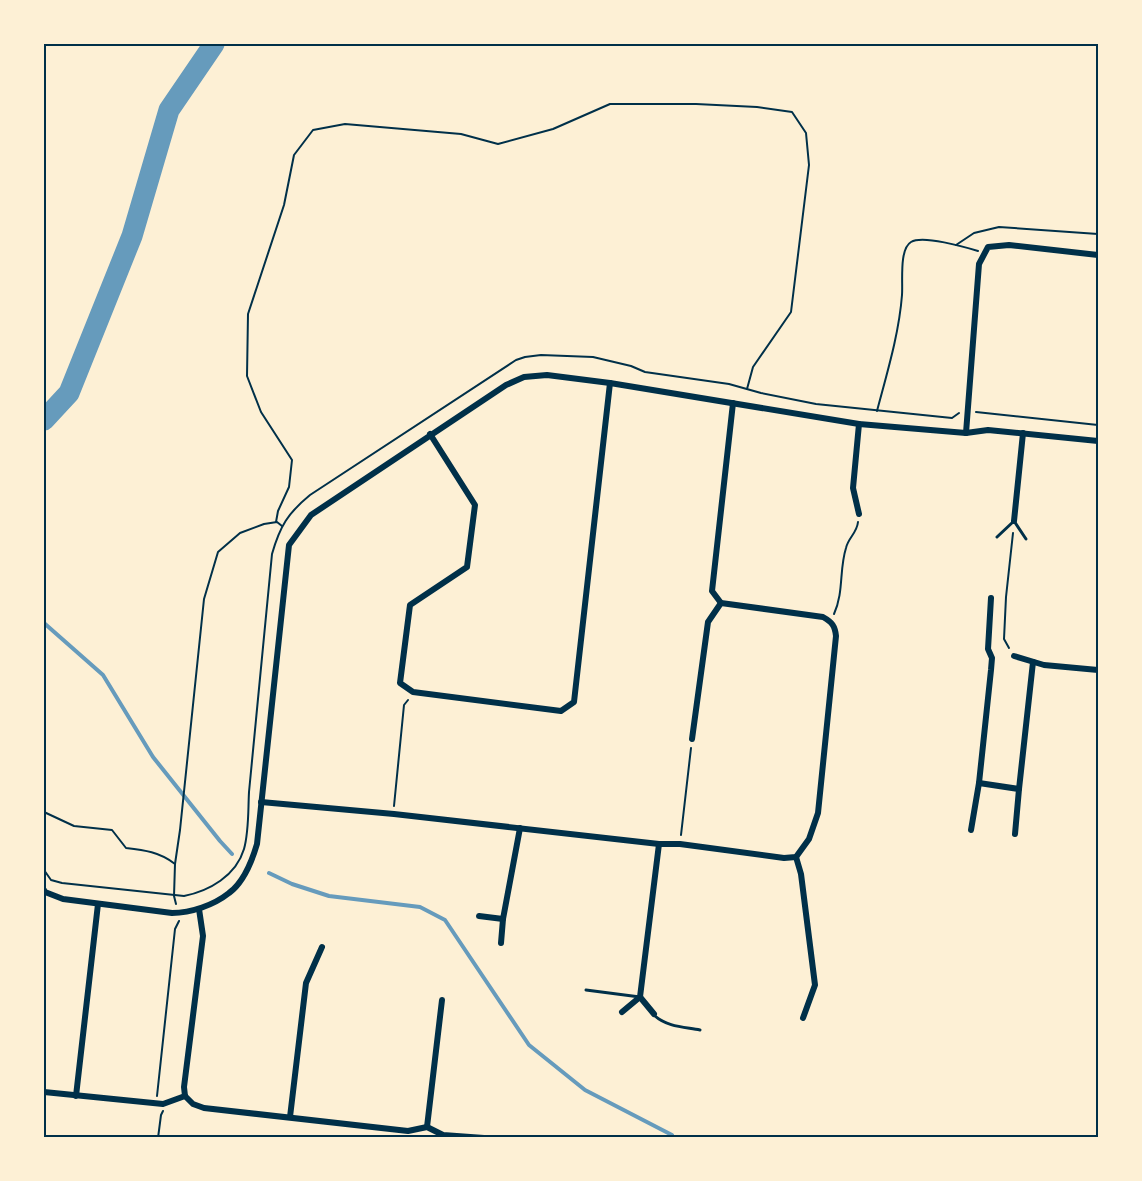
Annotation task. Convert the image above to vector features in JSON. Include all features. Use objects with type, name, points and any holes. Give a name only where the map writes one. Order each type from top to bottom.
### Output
[{"type":"street","points":[[966,433],[979,264],[988,248],[1009,245],[1098,255]]},
{"type":"street","points":[[44,892],[63,899],[179,913],[199,909],[230,893],[254,857],[257,844],[289,545],[311,515],[430,434],[506,385],[524,377],[547,375],[610,383],[859,424],[966,433],[988,430],[1098,441]]},
{"type":"street","points":[[430,434],[475,505],[467,567],[410,604],[400,683],[413,692],[561,711],[574,702],[610,383]]},
{"type":"street","points":[[261,802],[394,814],[659,844],[680,844],[784,858],[796,857],[809,839],[818,813],[835,628],[831,621],[823,617],[721,603],[712,591],[733,403]]},
{"type":"street","points":[[859,424],[853,488],[859,514]]},
{"type":"street","points":[[1014,521],[1023,433]]},
{"type":"street","points":[[971,830],[979,783],[991,670],[992,658],[988,649],[991,598]]},
{"type":"street","points":[[692,739],[708,622],[721,603]]},
{"type":"street","points":[[1014,656],[1044,665],[1098,670]]},
{"type":"street","points":[[1015,834],[1033,662]]},
{"type":"street","points":[[979,783],[1019,789]]},
{"type":"street","points":[[501,943],[503,919],[520,828]]},
{"type":"street","points":[[622,1012],[640,997],[659,844]]},
{"type":"street","points":[[796,857],[801,874],[815,985],[803,1018]]},
{"type":"street","points":[[76,1096],[98,904]]},
{"type":"street","points":[[199,909],[203,936],[184,1087],[185,1096],[193,1104],[204,1108],[408,1131],[427,1127],[443,1135],[484,1137]]},
{"type":"street","points":[[479,916],[503,919]]},
{"type":"street","points":[[290,1117],[306,983],[322,946]]},
{"type":"street","points":[[640,997],[654,1014]]},
{"type":"street","points":[[427,1127],[442,1000]]},
{"type":"street","points":[[44,1092],[163,1104],[185,1096]]},
{"type":"lane","points":[[997,537],[1014,521],[1026,539]]},
{"type":"lane","points":[[586,990],[640,997]]},
{"type":"lane","points":[[654,1014],[666,1024],[700,1030]]},
{"type":"path","points":[[276,522],[278,511],[289,487],[292,460],[261,412],[247,376],[248,314],[284,205],[294,155],[313,130],[345,124],[461,134],[498,144],[553,129],[610,104],[696,104],[757,107],[792,112],[806,133],[809,165],[791,312],[753,367],[747,389]]},
{"type":"path","points":[[956,245],[974,233],[999,226],[1098,234]]},
{"type":"path","points":[[877,411],[894,341],[902,297],[904,251],[909,243],[919,240],[956,245],[984,254]]},
{"type":"path","points":[[44,870],[51,880],[62,883],[184,896],[198,894],[216,884],[233,868],[244,849],[248,822],[273,554],[277,535],[282,526],[298,505],[310,495],[516,360],[541,355],[593,357],[631,366],[645,372],[729,384],[816,404],[952,418],[967,411],[1098,425]]},
{"type":"path","points":[[831,621],[839,603],[846,546],[857,529],[859,514]]},
{"type":"path","points":[[1014,521],[1004,639],[1014,656]]},
{"type":"path","points":[[158,1137],[160,1115],[165,1108],[157,1095],[175,929],[179,920],[174,896],[175,864],[204,599],[218,552],[240,533],[276,522],[282,526]]},
{"type":"path","points":[[394,814],[404,705],[413,692]]},
{"type":"path","points":[[680,844],[692,739]]},
{"type":"path","points":[[44,812],[74,826],[112,830],[126,848],[150,851],[175,864]]},
{"type":"waterway","points":[[44,420],[69,393],[132,236],[169,110],[214,44]]},
{"type":"waterway","points":[[44,623],[103,675],[153,757],[232,854]]},
{"type":"waterway","points":[[269,873],[292,884],[329,896],[420,907],[445,920],[529,1045],[585,1090],[672,1135]]}]
